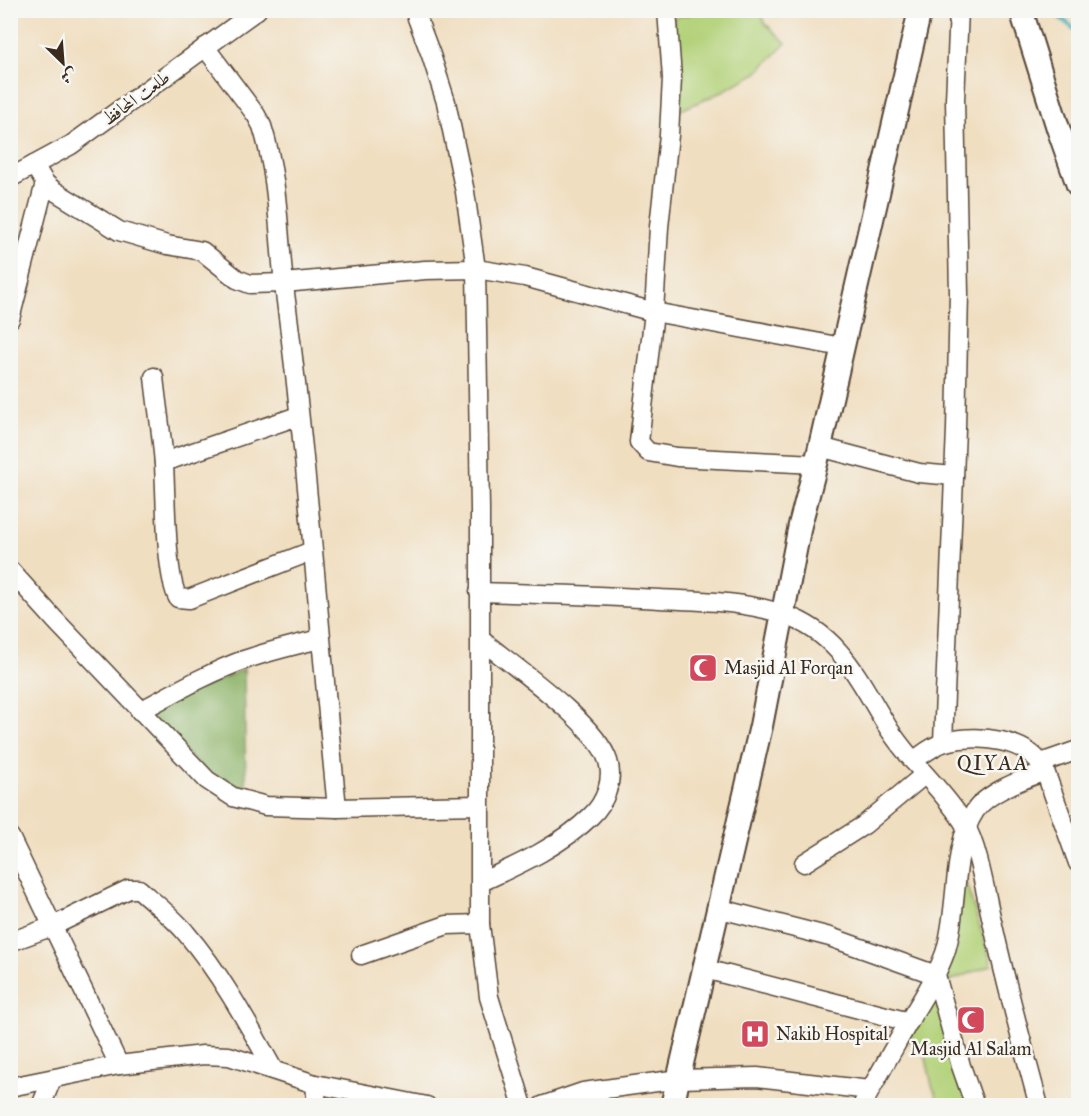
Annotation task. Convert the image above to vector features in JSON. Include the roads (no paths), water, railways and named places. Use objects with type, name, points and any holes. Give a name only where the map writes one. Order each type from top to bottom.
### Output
[{"type":"main road","points":[[672,1106],[761,726],[800,525],[818,456],[920,10]]},
{"type":"main road","points":[[1021,10],[1078,185]]},
{"type":"street","name":"طلعت المحافظ","points":[[10,178],[70,145],[257,10]]},
{"type":"street","points":[[414,10],[431,55],[450,122],[465,192],[476,269],[480,509],[480,924],[489,997],[523,1106]]},
{"type":"street","points":[[667,10],[672,78],[671,108],[659,227],[654,312],[639,435],[641,446],[648,452],[676,457],[818,456],[920,473],[954,476]]},
{"type":"street","points":[[943,742],[959,293],[955,100],[960,10]]},
{"type":"street","points":[[205,47],[262,126],[278,205],[337,808]]},
{"type":"street","points":[[34,165],[45,183],[72,204],[120,231],[167,245],[202,251],[210,255],[237,279],[250,284],[476,269],[525,277],[654,312],[842,347]]},
{"type":"street","points":[[10,319],[45,183]]},
{"type":"street","points":[[154,377],[164,462],[170,561],[178,598],[189,599],[312,551]]},
{"type":"street","points":[[164,462],[298,416]]},
{"type":"street","points":[[10,570],[207,780],[233,797],[266,806],[337,808],[479,805]]},
{"type":"street","points":[[479,592],[579,594],[701,601],[763,608],[783,614],[816,631],[842,653],[896,740],[935,785],[966,826],[975,853],[1010,999],[1039,1106]]},
{"type":"street","points":[[140,711],[242,660],[320,639]]},
{"type":"street","points":[[480,639],[558,702],[586,728],[604,750],[610,771],[610,781],[602,802],[585,821],[530,859],[481,882]]},
{"type":"street","points":[[804,863],[864,825],[943,742],[972,738],[1006,743],[1029,752],[1043,767],[1072,824],[1078,863]]},
{"type":"street","points":[[542,1106],[584,1092],[679,1079],[758,1077],[866,1098],[936,975],[945,953],[953,920],[966,826],[976,809],[985,801],[1043,767],[1078,750]]},
{"type":"street","points":[[10,837],[120,1065]]},
{"type":"street","points":[[10,942],[53,926],[129,889],[139,889],[184,931],[207,959],[242,1013],[273,1069]]},
{"type":"street","points":[[717,908],[830,937],[936,975]]},
{"type":"street","points":[[361,955],[447,925],[480,924]]},
{"type":"street","points":[[705,969],[909,1022]]},
{"type":"street","points":[[936,975],[975,1106]]},
{"type":"street","points":[[10,1087],[120,1065],[203,1055],[229,1056],[315,1084],[427,1106]]},
{"type":"street","points":[[41,1106],[52,1079]]},
{"type":"street","points":[[315,1084],[317,1106]]},
{"type":"waterway","points":[[1051,10],[1078,32]]},
{"type":"place","name":"Masjid Al Forqan","points":[[703,668]]},
{"type":"place","name":"Masjid Al Salam","points":[[971,1020]]},
{"type":"place","name":"Nakib Hospital","points":[[755,1034]]},
{"type":"district","name":"QIYAA","points":[[993,763]]}]
